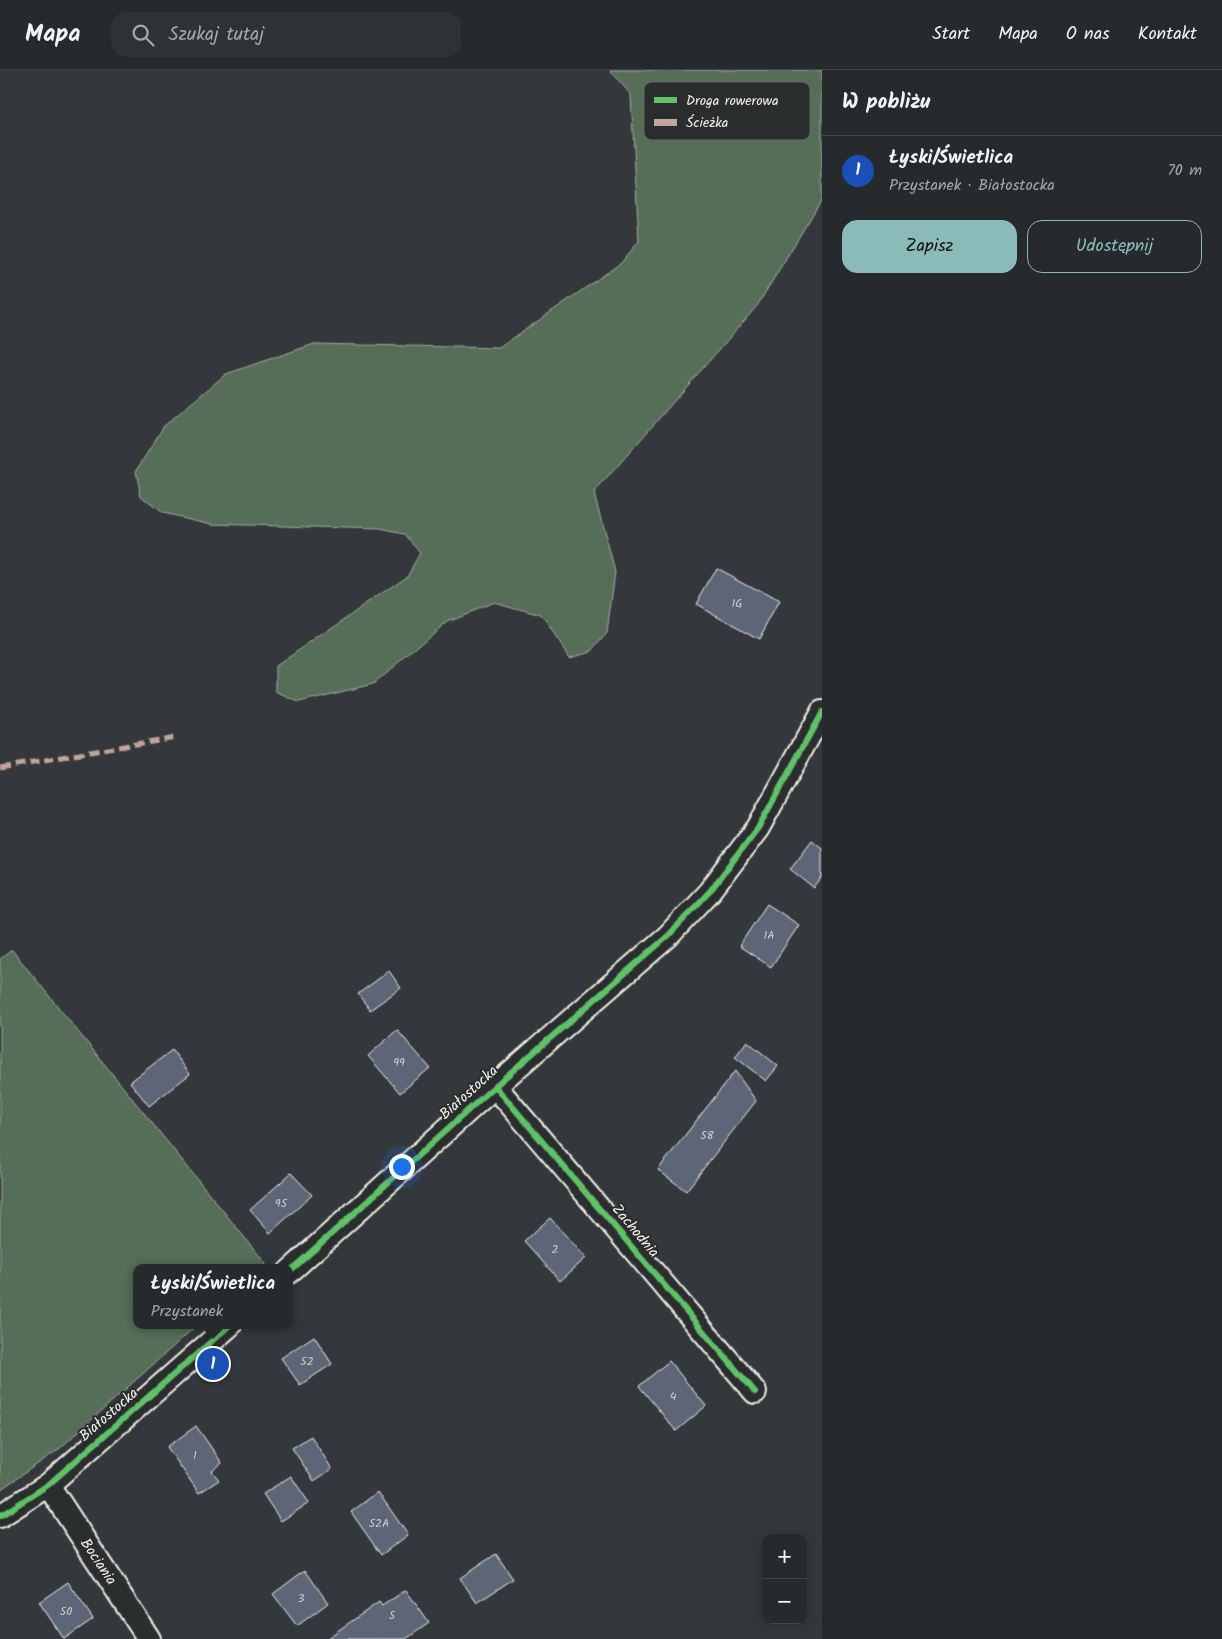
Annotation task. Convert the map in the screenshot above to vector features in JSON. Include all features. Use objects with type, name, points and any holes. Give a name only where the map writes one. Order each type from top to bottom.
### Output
[{"type":"street","name":"Białostocka","points":[[293,1268],[495,1086],[668,936],[710,891],[758,828],[822,712]]},
{"type":"street","name":"Zachodnia","points":[[495,1086],[755,1392]]},
{"type":"street","name":"Białostocka","points":[[0,1516],[48,1485],[225,1329]]},
{"type":"street","name":"Bociania","points":[[48,1485],[149,1639]]},
{"type":"green space","points":[[610,70],[822,70],[822,199],[757,306],[594,493],[615,572],[607,633],[592,651],[569,657],[541,615],[494,602],[447,621],[373,684],[299,702],[276,692],[276,666],[407,576],[420,553],[405,534],[380,529],[213,524],[162,513],[141,496],[136,471],[164,426],[226,374],[314,344],[499,348],[621,263],[639,241],[631,95]]},
{"type":"green space","points":[[12,950],[266,1264],[133,1264],[133,1329],[193,1329],[59,1449],[0,1490],[0,959]]},
{"type":"building","points":[[716,568],[779,602],[759,639],[696,604]]},
{"type":"building","points":[[812,840],[822,848],[822,878],[814,888],[790,869]]},
{"type":"building","points":[[767,904],[799,925],[771,967],[739,946]]},
{"type":"building","points":[[389,971],[401,988],[370,1010],[358,994]]},
{"type":"building","points":[[397,1030],[430,1068],[400,1093],[368,1056]]},
{"type":"building","points":[[747,1041],[778,1066],[766,1081],[735,1057]]},
{"type":"building","points":[[172,1050],[190,1074],[149,1106],[130,1082]]},
{"type":"building","points":[[735,1071],[756,1101],[686,1191],[658,1170]]},
{"type":"building","points":[[291,1173],[312,1195],[270,1233],[250,1210]]},
{"type":"building","points":[[550,1218],[586,1258],[560,1281],[524,1241]]},
{"type":"building","points":[[314,1336],[332,1364],[300,1385],[281,1358]]},
{"type":"building","points":[[669,1361],[706,1406],[676,1431],[639,1386]]},
{"type":"building","points":[[196,1426],[222,1463],[212,1471],[219,1480],[199,1493],[167,1447]]},
{"type":"building","points":[[311,1436],[332,1469],[314,1481],[292,1448]]},
{"type":"building","points":[[291,1476],[309,1503],[281,1521],[263,1494]]},
{"type":"building","points":[[378,1492],[408,1535],[381,1555],[351,1512]]},
{"type":"building","points":[[496,1554],[513,1579],[477,1603],[460,1578]]},
{"type":"building","points":[[305,1570],[328,1603],[297,1626],[273,1594]]},
{"type":"building","points":[[68,1582],[93,1619],[64,1639],[39,1602]]},
{"type":"building","points":[[406,1590],[429,1623],[406,1639],[326,1639],[379,1602],[382,1606]]},
{"type":"marked path","points":[[0,768],[175,737]]},
{"type":"cycle path","points":[[293,1268],[495,1086],[668,936],[710,891],[758,828],[822,712]]},
{"type":"cycle path","points":[[495,1086],[755,1392]]},
{"type":"cycle path","points":[[0,1516],[48,1485],[225,1329]]},
{"type":"place","name":"Łyski/Świetlica","points":[[213,1364]]}]
